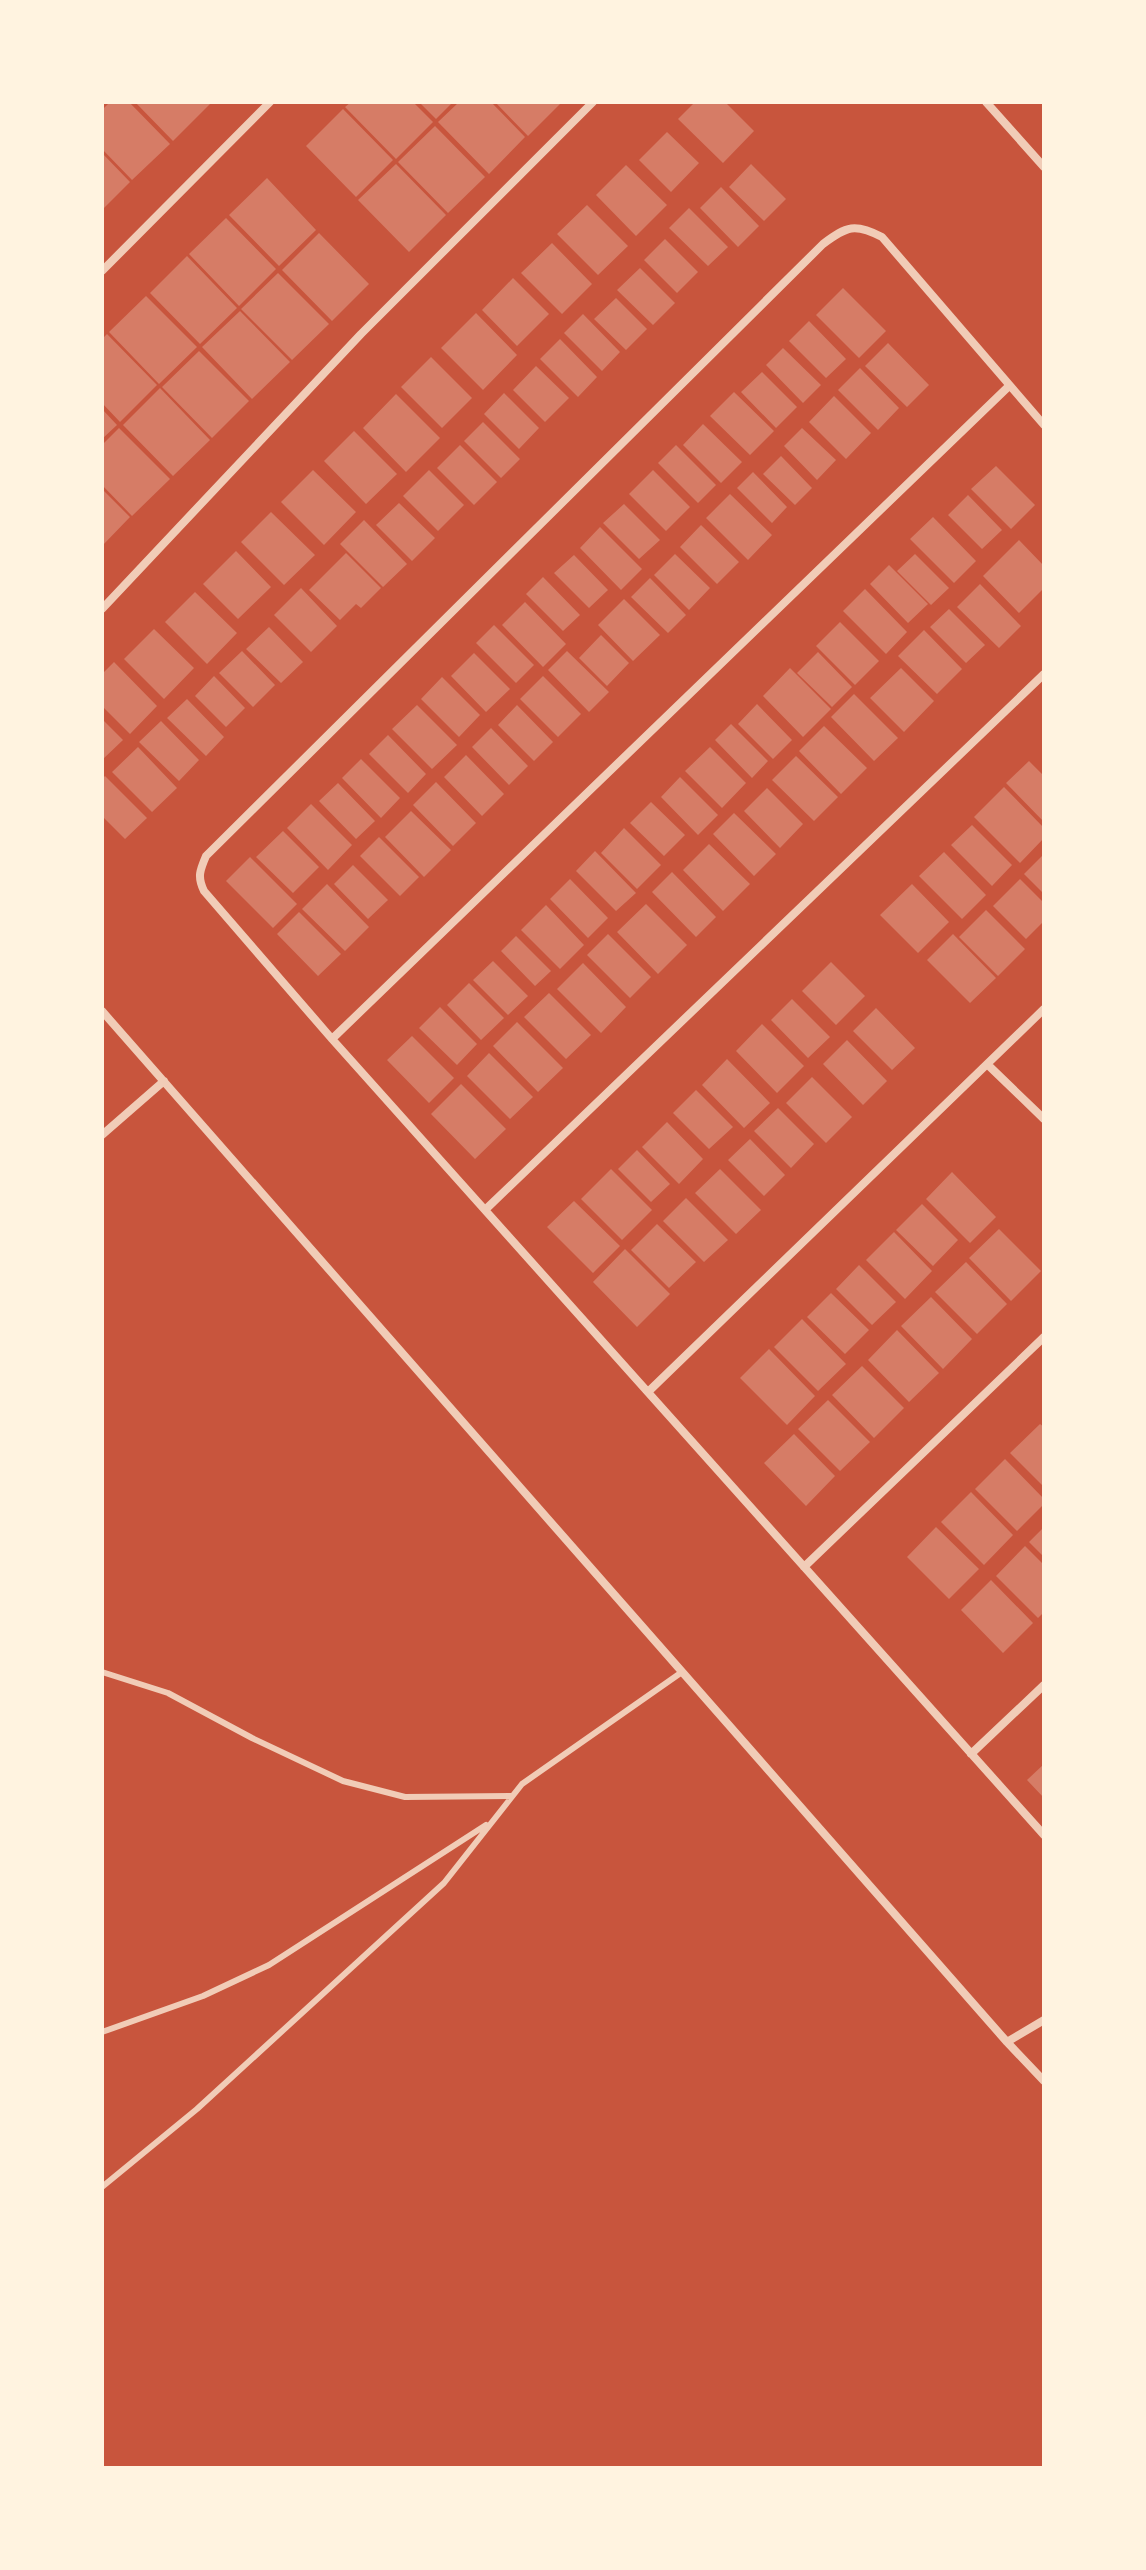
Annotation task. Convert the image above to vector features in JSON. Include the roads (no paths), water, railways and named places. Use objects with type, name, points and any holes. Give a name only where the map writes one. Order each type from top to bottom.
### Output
[{"type":"street","points":[[102,271],[270,102]]},
{"type":"street","points":[[102,609],[361,334],[593,102]]},
{"type":"street","points":[[986,102],[1044,167]]},
{"type":"street","points":[[1044,425],[882,237],[863,227],[842,229],[823,244],[206,856],[199,872],[204,891],[332,1039],[1044,1835]]},
{"type":"street","points":[[332,1039],[1009,386]]},
{"type":"street","points":[[485,1210],[1044,674]]},
{"type":"street","points":[[648,1392],[1044,1009]]},
{"type":"street","points":[[102,1011],[1044,2081]]},
{"type":"street","points":[[987,1064],[1044,1119]]},
{"type":"street","points":[[102,1135],[164,1081]]},
{"type":"street","points":[[804,1567],[1044,1337]]},
{"type":"street","points":[[971,1754],[1044,1685]]},
{"type":"street","points":[[1007,2042],[1044,2020]]},
{"type":"lane","points":[[102,1672],[168,1693],[252,1738],[343,1781],[405,1797],[511,1796]]},
{"type":"lane","points":[[102,2187],[197,2109],[444,1883],[522,1784],[682,1672]]},
{"type":"lane","points":[[102,2032],[203,1996],[269,1965],[492,1820]]}]
